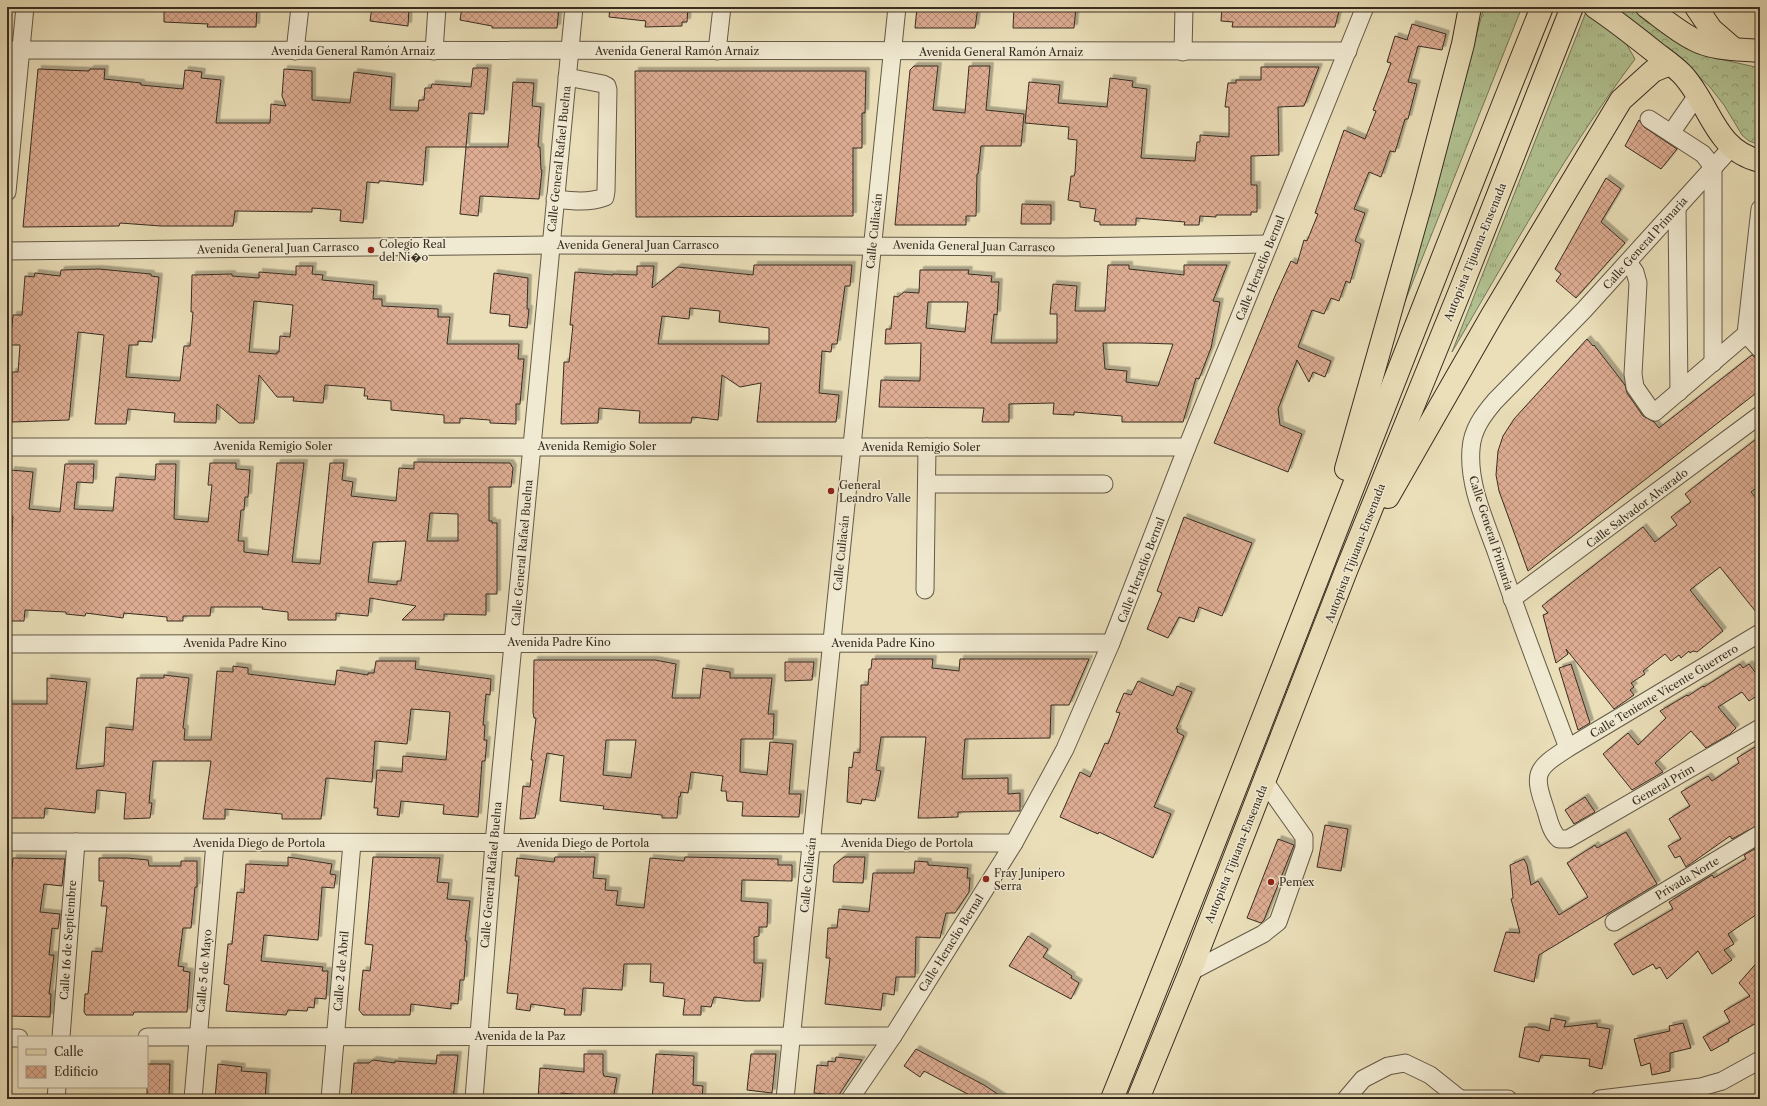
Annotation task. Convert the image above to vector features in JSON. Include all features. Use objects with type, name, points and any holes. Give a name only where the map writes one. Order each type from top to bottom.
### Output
[{"type":"main road","points":[[1310,594],[1421,204],[1463,44],[1470,7]]},
{"type":"main road","points":[[1112,1099],[1198,887],[1310,594],[1542,7]]},
{"type":"main road","name":"Autopista Tijuana-Ensenada","points":[[1138,1099],[1265,782],[1346,571],[1462,286],[1572,7]]},
{"type":"main road","points":[[1647,7],[1693,39],[1717,47],[1760,51]]},
{"type":"main road","points":[[1696,7],[1711,29],[1734,49]]},
{"type":"main road","points":[[1604,13],[1681,73],[1698,94],[1716,127],[1731,148],[1749,158],[1760,161]]},
{"type":"main road","points":[[1346,571],[1491,317],[1621,100],[1653,71],[1670,64]]},
{"type":"street","points":[[7,192],[14,50],[25,7]]},
{"type":"street","points":[[295,51],[300,7]]},
{"type":"street","points":[[434,51],[437,7]]},
{"type":"street","name":"Calle General Rafael Buelna","points":[[474,1099],[494,843],[550,245],[574,7]]},
{"type":"street","points":[[718,52],[722,7]]},
{"type":"street","name":"Calle Culiacán","points":[[785,1099],[896,7]]},
{"type":"street","points":[[1183,52],[1184,7]]},
{"type":"street","name":"Calle Heraclio Bernal","points":[[850,1099],[893,1036],[1014,843],[1065,749],[1111,643],[1269,244],[1365,7]]},
{"type":"street","name":"Avenida General Ramón Arnaiz","points":[[14,50],[718,52],[1348,51]]},
{"type":"street","points":[[555,199],[580,201],[599,200],[605,197],[606,191],[608,90],[603,84],[567,77]]},
{"type":"street","points":[[1671,133],[1698,94]]},
{"type":"street","points":[[1649,119],[1703,154],[1713,167],[1713,363]]},
{"type":"street","name":"Calle General Primaria","points":[[1568,748],[1512,599],[1477,497],[1470,469],[1471,447],[1476,429],[1483,416],[1495,401],[1584,310],[1731,148]]},
{"type":"street","points":[[1676,208],[1679,392]]},
{"type":"street","points":[[1628,262],[1635,272],[1638,283],[1633,374],[1635,387],[1653,412],[1655,412],[1746,334],[1760,209]]},
{"type":"street","name":"Avenida General Juan Carrasco","points":[[7,251],[550,245],[872,245],[1065,247],[1269,244]]},
{"type":"street","points":[[1746,334],[1760,350]]},
{"type":"street","name":"Calle Salvador Alvarado","points":[[1512,599],[1760,415]]},
{"type":"street","name":"Avenida Remigio Soler","points":[[7,447],[1188,447]]},
{"type":"street","points":[[925,590],[927,447]]},
{"type":"street","points":[[927,484],[1104,484]]},
{"type":"street","name":"Calle Teniente Vicente Guerrero","points":[[1568,748],[1760,633]]},
{"type":"street","name":"Avenida Padre Kino","points":[[7,644],[514,642],[1111,643]]},
{"type":"street","name":"General Prim","points":[[1568,748],[1543,766],[1538,773],[1537,780],[1538,788],[1553,832],[1559,839],[1564,839],[1614,814],[1760,728]]},
{"type":"street","points":[[1190,972],[1263,934],[1278,922],[1304,848],[1304,837],[1265,782]]},
{"type":"street","name":"Privada Norte","points":[[1614,922],[1760,834]]},
{"type":"street","name":"Avenida Diego de Portola","points":[[7,842],[812,844],[1014,843]]},
{"type":"street","name":"Calle 16 de Septiembre","points":[[61,1036],[76,842]]},
{"type":"street","name":"Calle 5 de Mayo","points":[[193,1099],[215,843]]},
{"type":"street","name":"Calle 2 de Abril","points":[[330,1099],[352,843]]},
{"type":"street","name":"Avenida de la Paz","points":[[148,1037],[893,1036]]},
{"type":"street","points":[[7,1038],[18,1038]]},
{"type":"street","points":[[1600,1099],[1701,1087],[1722,1082],[1760,1060]]},
{"type":"street","points":[[1346,1099],[1363,1079],[1388,1066],[1405,1063],[1430,1075],[1460,1099],[1508,1099]]},
{"type":"street","points":[[56,1099],[57,1088]]},
{"type":"green space","points":[[1484,7],[1522,7],[1402,309]]},
{"type":"green space","points":[[1606,7],[1636,7],[1706,56],[1760,68],[1760,145],[1749,141],[1742,135],[1724,105],[1709,86],[1695,73]]},
{"type":"green space","points":[[1586,12],[1623,38],[1635,59],[1585,130],[1562,166],[1452,352]]},
{"type":"building","points":[[164,7],[257,7],[256,27],[207,27],[208,24],[164,22]]},
{"type":"building","points":[[372,7],[409,7],[408,26],[370,21]]},
{"type":"building","points":[[462,7],[559,7],[557,28],[492,28],[492,26],[460,20]]},
{"type":"building","points":[[610,7],[688,7],[687,22],[682,22],[682,26],[645,27],[646,21],[609,17]]},
{"type":"building","points":[[917,7],[978,7],[975,28],[915,28]]},
{"type":"building","points":[[1014,7],[1076,7],[1074,28],[1013,28]]},
{"type":"building","points":[[1222,7],[1340,7],[1335,27],[1232,27],[1233,22],[1221,21]]},
{"type":"building","points":[[1412,24],[1446,34],[1442,50],[1418,46],[1408,82],[1417,84],[1408,119],[1405,119],[1395,152],[1390,151],[1381,177],[1369,172],[1354,209],[1365,213],[1355,241],[1361,244],[1350,283],[1346,281],[1339,301],[1331,298],[1324,314],[1312,310],[1298,347],[1331,361],[1325,377],[1313,372],[1309,382],[1297,360],[1278,409],[1280,425],[1302,434],[1288,472],[1214,443],[1291,261],[1297,264],[1304,240],[1307,241],[1318,214],[1315,213],[1344,130],[1365,139],[1376,111],[1373,110],[1391,63],[1387,62],[1395,36],[1407,40]]},
{"type":"building","points":[[914,66],[938,66],[933,110],[965,113],[969,66],[990,66],[986,110],[1024,114],[1021,146],[981,146],[977,174],[976,216],[966,216],[966,225],[895,225],[910,70]]},
{"type":"building","points":[[1261,67],[1319,67],[1304,106],[1278,107],[1279,155],[1251,156],[1251,185],[1257,185],[1257,212],[1251,212],[1251,215],[1216,215],[1216,217],[1200,216],[1199,225],[1184,225],[1185,222],[1136,218],[1136,225],[1100,225],[1100,222],[1094,221],[1096,209],[1080,207],[1080,202],[1068,200],[1071,176],[1074,176],[1075,173],[1077,140],[1068,139],[1069,127],[1025,123],[1029,82],[1060,85],[1058,103],[1107,107],[1110,78],[1133,81],[1132,87],[1147,89],[1141,158],[1195,161],[1197,142],[1200,142],[1200,135],[1229,137],[1229,107],[1225,107],[1228,83],[1236,83],[1236,80],[1261,80]]},
{"type":"building","points":[[473,68],[488,68],[484,114],[469,113],[466,147],[426,147],[423,185],[383,181],[379,181],[379,183],[367,182],[363,223],[340,221],[341,210],[312,208],[312,212],[235,211],[233,226],[161,226],[120,223],[119,226],[23,227],[38,69],[89,71],[90,69],[105,69],[104,79],[141,83],[141,85],[183,89],[185,70],[202,72],[201,78],[221,80],[216,123],[270,123],[271,104],[286,106],[282,96],[284,69],[312,71],[312,100],[350,103],[354,72],[392,77],[390,110],[418,111],[419,100],[424,100],[425,88],[431,88],[432,84],[471,87]]},
{"type":"building","points":[[635,71],[866,71],[865,113],[862,113],[862,148],[853,148],[853,216],[636,217]]},
{"type":"building","points":[[513,82],[534,83],[532,106],[541,107],[538,147],[540,147],[542,170],[539,199],[480,196],[478,216],[460,214],[466,147],[508,147]]},
{"type":"building","points":[[1639,120],[1644,127],[1677,149],[1661,169],[1625,146]]},
{"type":"building","points":[[1606,178],[1621,189],[1601,222],[1625,243],[1576,298],[1556,281],[1561,274],[1555,269]]},
{"type":"building","points":[[1022,204],[1051,205],[1051,224],[1021,224]]},
{"type":"building","points":[[754,265],[852,265],[850,286],[845,286],[837,344],[832,344],[831,352],[822,351],[819,393],[839,395],[836,422],[757,422],[761,383],[740,387],[722,375],[718,420],[692,417],[691,423],[639,423],[640,411],[599,408],[598,423],[561,424],[564,362],[569,362],[573,325],[570,325],[575,272],[637,275],[637,266],[654,266],[652,288],[678,267],[753,275]],"holes":[[[690,308],[720,311],[719,322],[769,328],[769,344],[658,344],[662,316],[689,319]]]},
{"type":"building","points":[[1108,265],[1129,265],[1129,269],[1184,275],[1184,265],[1227,265],[1213,301],[1220,302],[1211,348],[1199,379],[1196,378],[1183,422],[1122,422],[1122,416],[1074,412],[1074,415],[1053,414],[1054,403],[1009,404],[1009,422],[982,422],[984,408],[879,407],[881,380],[920,381],[921,343],[885,344],[886,329],[891,329],[894,296],[898,297],[904,292],[919,293],[920,270],[969,270],[968,274],[992,276],[991,282],[999,282],[997,315],[994,314],[991,343],[1057,343],[1057,314],[1050,314],[1053,284],[1077,286],[1075,311],[1105,311]],"holes":[[[928,302],[968,302],[965,332],[926,328]],[[1103,343],[1140,343],[1173,344],[1158,386],[1126,382],[1127,371],[1105,369]]]},
{"type":"building","points":[[296,266],[313,266],[312,274],[323,275],[322,280],[374,285],[373,299],[382,299],[382,306],[438,309],[438,317],[450,317],[447,344],[519,344],[518,359],[524,359],[520,404],[516,404],[516,424],[490,423],[490,420],[460,418],[460,423],[444,423],[444,415],[391,410],[391,401],[367,399],[368,396],[364,396],[365,388],[325,385],[323,403],[293,401],[294,397],[277,397],[259,375],[254,423],[239,423],[217,404],[216,423],[174,422],[175,413],[128,409],[126,424],[95,424],[104,335],[78,332],[69,420],[12,422],[12,372],[18,372],[20,345],[10,345],[13,315],[22,315],[25,276],[34,277],[35,273],[60,276],[61,270],[99,269],[151,274],[151,276],[159,277],[152,342],[138,341],[138,345],[129,345],[126,377],[180,381],[184,346],[190,346],[193,312],[191,312],[192,275],[232,274],[232,276],[259,278],[259,272],[296,275]],"holes":[[[254,301],[293,305],[290,337],[280,336],[279,352],[277,352],[277,354],[249,352]]]},
{"type":"building","points":[[494,273],[528,278],[527,309],[529,309],[527,328],[509,326],[510,315],[490,313]]},
{"type":"building","points":[[1587,339],[1593,346],[1594,345],[1625,385],[1627,393],[1643,416],[1654,422],[1659,428],[1752,355],[1760,361],[1760,390],[1528,571],[1499,491],[1496,475],[1498,451],[1503,436],[1514,419]]},
{"type":"building","points":[[1760,436],[1760,485],[1751,492],[1760,503],[1760,617],[1720,567],[1690,590],[1723,631],[1697,652],[1693,651],[1690,653],[1689,651],[1681,658],[1679,655],[1671,661],[1665,654],[1643,671],[1645,674],[1631,683],[1634,687],[1630,690],[1634,695],[1614,709],[1566,649],[1568,654],[1556,663],[1543,615],[1548,613],[1542,606],[1643,527],[1655,542],[1677,525],[1671,517],[1691,502],[1685,494]]},
{"type":"building","points":[[414,462],[510,463],[513,468],[511,487],[489,487],[489,521],[492,521],[492,523],[497,523],[497,594],[486,594],[486,615],[444,614],[444,620],[402,620],[416,606],[370,598],[368,616],[336,613],[336,620],[288,620],[288,612],[262,609],[263,607],[211,607],[210,616],[183,616],[183,621],[167,621],[167,617],[124,613],[123,618],[86,613],[85,616],[66,614],[66,612],[25,610],[24,621],[7,621],[7,543],[11,543],[13,516],[7,515],[11,470],[33,472],[29,509],[60,512],[65,464],[94,464],[93,483],[77,482],[74,509],[113,511],[116,477],[155,480],[156,464],[176,464],[174,519],[208,522],[212,485],[208,485],[210,463],[236,463],[236,469],[250,470],[248,497],[245,497],[244,510],[241,510],[238,541],[244,541],[244,552],[268,555],[277,463],[304,463],[292,562],[320,564],[330,463],[344,463],[342,480],[353,482],[351,496],[396,501],[399,468],[414,469]],"holes":[[[430,513],[458,514],[458,541],[427,541]],[[406,541],[401,581],[397,581],[397,585],[368,582],[373,542]]]},
{"type":"building","points":[[1184,517],[1252,543],[1222,616],[1199,607],[1194,622],[1179,617],[1168,638],[1147,629],[1162,593],[1157,591]]},
{"type":"building","points":[[872,659],[933,659],[932,668],[959,671],[960,659],[1089,659],[1069,705],[1051,705],[1050,738],[965,739],[962,779],[1008,778],[1008,794],[1020,793],[1020,811],[958,812],[958,817],[918,818],[926,737],[881,737],[876,770],[881,771],[875,801],[862,799],[861,804],[847,802],[849,767],[852,768],[854,752],[860,753],[861,685],[868,685],[869,669],[871,669]]},
{"type":"building","points":[[534,660],[655,660],[676,664],[672,698],[700,698],[703,668],[730,672],[730,678],[772,678],[768,714],[774,714],[773,739],[741,739],[740,772],[767,775],[770,742],[793,744],[789,794],[801,794],[799,817],[742,816],[743,802],[727,801],[726,791],[721,791],[723,776],[691,772],[688,793],[681,792],[680,797],[679,796],[677,818],[662,818],[662,815],[603,809],[604,806],[560,801],[564,756],[547,753],[535,818],[520,819],[523,786],[530,787],[533,760],[531,760],[536,718],[534,718]],"holes":[[[606,740],[636,740],[631,778],[603,775]]]},
{"type":"building","points":[[376,661],[416,661],[415,669],[491,679],[490,695],[486,694],[483,725],[485,725],[484,740],[487,740],[485,761],[482,761],[478,817],[443,814],[444,805],[401,801],[399,817],[377,815],[378,808],[374,808],[377,770],[402,772],[403,756],[446,760],[450,712],[411,709],[407,744],[375,741],[372,782],[326,778],[321,819],[282,819],[282,814],[225,809],[225,819],[203,819],[211,761],[153,761],[149,803],[152,803],[150,818],[124,819],[126,793],[97,790],[95,813],[45,808],[44,818],[7,818],[8,704],[47,704],[47,678],[87,682],[76,769],[104,766],[106,727],[133,730],[137,678],[164,678],[164,675],[189,678],[183,728],[185,729],[184,740],[211,740],[217,671],[233,672],[233,666],[248,668],[248,674],[335,685],[337,670],[368,675],[368,673],[374,673]]},
{"type":"building","points":[[785,662],[814,662],[812,680],[785,681]]},
{"type":"building","points":[[1571,664],[1590,723],[1578,730],[1559,668]]},
{"type":"building","points":[[1740,664],[1743,668],[1749,664],[1760,679],[1760,694],[1749,701],[1742,692],[1718,707],[1736,728],[1730,734],[1706,748],[1691,731],[1655,763],[1663,772],[1632,790],[1603,754],[1628,733],[1638,745],[1666,718],[1660,711],[1703,686],[1704,687]]},
{"type":"building","points":[[1138,681],[1173,696],[1177,686],[1192,692],[1176,729],[1178,729],[1177,732],[1184,736],[1154,807],[1171,814],[1153,858],[1099,832],[1098,834],[1060,817],[1080,772],[1090,777],[1105,743],[1108,744],[1120,713],[1116,712],[1124,693],[1131,695]]},
{"type":"building","points":[[1760,744],[1760,824],[1732,839],[1730,836],[1686,867],[1680,856],[1675,858],[1668,846],[1681,839],[1669,819],[1690,806],[1681,792],[1708,776],[1712,781],[1739,763],[1737,758]]},
{"type":"building","points":[[1585,797],[1595,812],[1574,824],[1565,810]]},
{"type":"building","points":[[1325,825],[1348,829],[1341,871],[1317,867]]},
{"type":"building","points":[[1626,832],[1657,884],[1539,955],[1534,982],[1494,971],[1506,932],[1520,933],[1511,899],[1513,898],[1510,865],[1524,859],[1527,865],[1531,885],[1538,881],[1559,915],[1588,897],[1567,863],[1595,845],[1597,848]]},
{"type":"building","name":"Pemex","points":[[1278,839],[1294,845],[1264,920],[1261,923],[1247,918]]},
{"type":"building","points":[[1760,846],[1760,912],[1728,934],[1734,944],[1724,950],[1732,960],[1712,974],[1698,951],[1667,979],[1660,967],[1656,969],[1653,964],[1633,975],[1614,944],[1673,909],[1669,902],[1712,875],[1714,878],[1746,859],[1744,855]]},
{"type":"building","points":[[288,857],[332,864],[330,874],[336,875],[334,888],[322,887],[318,940],[264,935],[261,961],[323,967],[322,971],[328,971],[326,999],[315,998],[314,1008],[308,1007],[307,1011],[288,1010],[286,1015],[226,1011],[229,985],[224,984],[228,944],[232,944],[237,892],[244,893],[246,864],[288,866]]},
{"type":"building","points":[[373,857],[440,858],[437,882],[449,883],[447,899],[470,901],[465,941],[467,941],[464,980],[460,980],[458,1004],[451,1003],[451,1009],[411,1004],[410,1015],[363,1015],[359,1010],[363,970],[370,971],[373,945],[365,944]]},
{"type":"building","points":[[555,857],[595,857],[593,878],[606,879],[605,890],[618,891],[616,905],[644,908],[650,858],[684,861],[685,857],[778,859],[778,865],[792,865],[792,881],[742,880],[741,901],[768,903],[767,927],[759,927],[759,936],[754,937],[754,963],[763,963],[760,1001],[745,1001],[714,997],[711,1007],[701,1006],[701,1015],[683,1015],[685,999],[663,996],[664,983],[650,982],[651,964],[624,964],[622,990],[583,988],[581,1015],[564,1015],[565,1009],[531,1004],[530,1011],[516,1009],[518,994],[507,993],[519,876],[515,876],[517,858],[554,862]]},
{"type":"building","points":[[844,857],[865,857],[863,883],[833,882],[834,865]]},
{"type":"building","points":[[13,858],[65,859],[62,886],[44,884],[40,912],[60,914],[58,929],[52,928],[49,955],[54,955],[49,994],[51,994],[50,1017],[7,1016],[7,958],[10,924],[7,924],[7,916]]},
{"type":"building","points":[[99,858],[148,860],[149,866],[181,866],[181,861],[197,861],[197,887],[195,887],[191,928],[183,928],[178,966],[184,967],[183,971],[190,972],[187,1012],[134,1012],[133,1015],[86,1015],[84,1012],[85,994],[88,994],[92,951],[102,952],[107,906],[101,906],[104,881],[99,881]]},
{"type":"building","points":[[915,861],[928,862],[928,865],[968,868],[967,878],[970,878],[969,892],[955,913],[946,913],[940,938],[916,937],[915,977],[896,977],[894,995],[883,993],[881,1010],[825,1004],[830,958],[826,958],[828,928],[837,928],[839,909],[869,912],[873,873],[914,873]]},
{"type":"building","points":[[1028,936],[1048,949],[1043,957],[1072,976],[1071,978],[1079,983],[1071,999],[1009,966]]},
{"type":"building","points":[[1760,959],[1760,1021],[1728,1039],[1729,1041],[1711,1051],[1703,1037],[1730,1022],[1724,1011],[1750,996],[1739,983]]},
{"type":"building","points":[[1551,1018],[1566,1021],[1564,1027],[1597,1023],[1597,1027],[1610,1029],[1602,1069],[1589,1066],[1590,1059],[1541,1055],[1539,1062],[1519,1057],[1525,1027],[1535,1027],[1549,1031]]},
{"type":"building","points":[[1683,1023],[1691,1048],[1670,1053],[1670,1071],[1652,1075],[1650,1063],[1641,1066],[1634,1039],[1670,1031],[1669,1026]]},
{"type":"building","points":[[916,1049],[984,1085],[1005,1099],[977,1099],[924,1071],[920,1077],[904,1066]]},
{"type":"building","points":[[584,1054],[603,1054],[604,1076],[617,1078],[613,1099],[589,1099],[590,1096],[561,1093],[561,1099],[538,1099],[540,1068],[584,1072]]},
{"type":"building","points":[[656,1054],[694,1056],[693,1085],[703,1086],[702,1099],[652,1099]]},
{"type":"building","points":[[751,1054],[776,1054],[772,1093],[747,1090]]},
{"type":"building","points":[[437,1055],[458,1055],[453,1099],[351,1099],[354,1063],[369,1063],[373,1060],[395,1063],[395,1061],[436,1064]]},
{"type":"building","points":[[836,1057],[862,1060],[836,1099],[823,1099],[825,1094],[814,1093],[817,1065],[828,1066],[828,1061],[835,1062]]},
{"type":"building","points":[[148,1064],[170,1064],[169,1099],[147,1099]]},
{"type":"building","points":[[218,1064],[242,1067],[241,1071],[267,1073],[265,1099],[215,1099]]},
{"type":"place","name":"Colegio Real del Ni�o","points":[[371,250]]},
{"type":"place","name":"General Leandro Valle","points":[[831,491]]},
{"type":"place","name":"Fray Junípero Serra","points":[[986,879]]},
{"type":"place","name":"Pemex","points":[[1271,882]]}]
